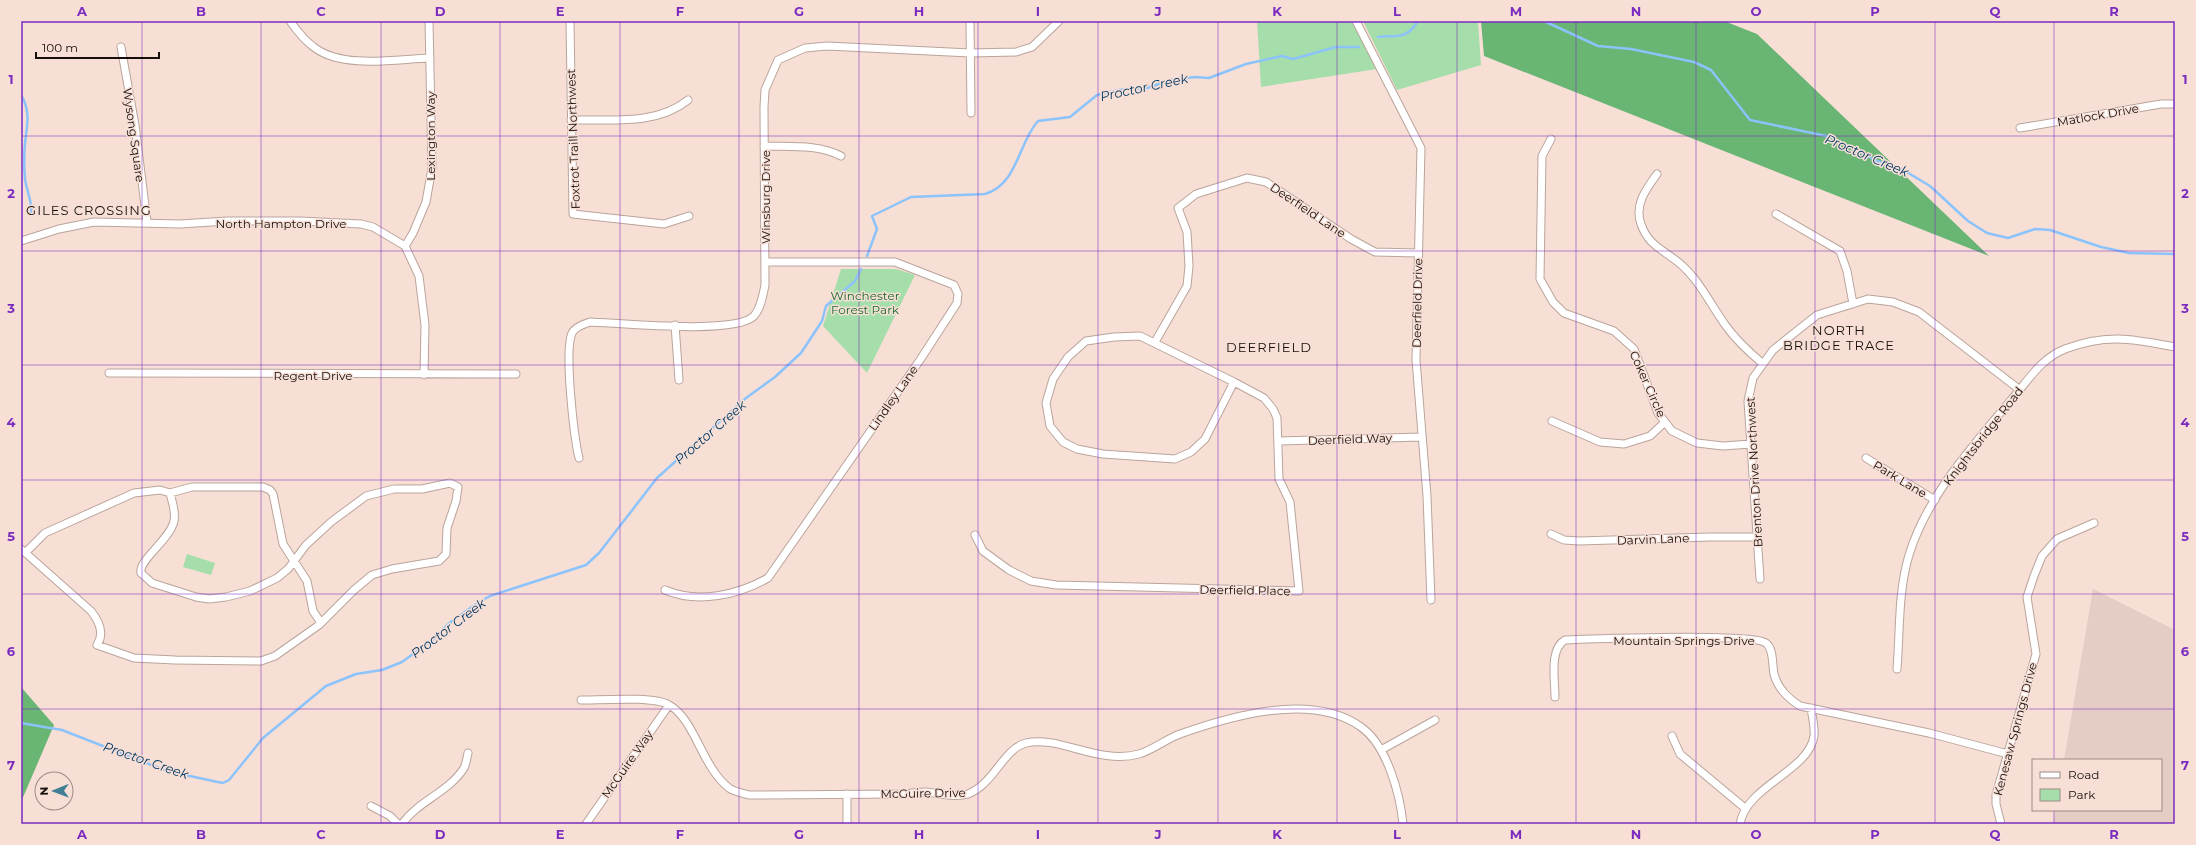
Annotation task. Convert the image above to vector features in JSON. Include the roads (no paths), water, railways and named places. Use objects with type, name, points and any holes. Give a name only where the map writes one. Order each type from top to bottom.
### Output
[{"type":"street","points":[[290,21],[315,48],[337,57],[362,61],[430,58]]},
{"type":"street","name":"Lexington Way","points":[[404,246],[413,233],[426,202],[430,187],[432,168],[429,21]]},
{"type":"street","name":"Foxtrot Traill Northwest","points":[[570,21],[573,214],[664,224],[689,216]]},
{"type":"street","points":[[970,21],[971,113]]},
{"type":"street","name":"Winsburg Drive","points":[[579,458],[575,443],[570,366],[570,343],[573,332],[582,325],[590,322],[675,325],[738,324],[753,316],[762,301],[765,284],[765,90],[778,60],[805,48],[827,46],[970,53],[1016,52],[1026,49],[1038,42],[1059,21]]},
{"type":"street","name":"Deerfield Drive","points":[[1356,21],[1421,148],[1416,360],[1421,437],[1427,496],[1431,600]]},
{"type":"street","name":"Wysong Square","points":[[121,47],[135,125],[147,222]]},
{"type":"street","points":[[571,120],[648,118],[664,114],[688,100]]},
{"type":"street","name":"Matlock Drive","points":[[2020,128],[2161,104],[2175,104]]},
{"type":"street","name":"Coker Circle","points":[[1551,139],[1542,156],[1540,279],[1553,302],[1564,313],[1614,331],[1634,349],[1648,381],[1658,413],[1672,431],[1696,443],[1723,446],[1751,444]]},
{"type":"street","points":[[764,146],[818,148],[830,150],[841,156]]},
{"type":"street","points":[[1657,174],[1644,190],[1638,210],[1641,224],[1651,243],[1679,263],[1700,284],[1726,326],[1743,347],[1762,363]]},
{"type":"street","name":"Deerfield Lane","points":[[1155,342],[1187,286],[1189,266],[1187,232],[1178,208],[1196,194],[1247,178],[1266,182],[1351,239],[1375,252],[1418,253]]},
{"type":"street","points":[[1776,214],[1840,251],[1847,270],[1853,304]]},
{"type":"street","name":"North Hampton Drive","points":[[21,240],[59,228],[94,222],[147,222],[180,224],[227,221],[300,221],[361,224],[385,232],[404,246],[419,276],[425,325],[424,375]]},
{"type":"street","name":"Lindley Lane","points":[[665,590],[680,596],[701,597],[732,593],[768,578],[920,360],[957,303],[958,294],[954,285],[895,262],[765,262]]},
{"type":"street","name":"Brenton Drive Northwest","points":[[1760,579],[1748,401],[1753,378],[1762,363],[1773,350],[1817,315],[1868,299],[1893,302],[1919,312],[2020,390]]},
{"type":"street","points":[[675,325],[679,380]]},
{"type":"street","name":"Deerfield Place","points":[[975,535],[982,551],[1009,570],[1031,581],[1056,585],[1299,591],[1290,502],[1279,479],[1279,441],[1277,418],[1273,409],[1264,398],[1234,382],[1155,342],[1140,336],[1086,340],[1068,357],[1053,379],[1046,403],[1050,426],[1063,442],[1077,449],[1103,454],[1175,459],[1191,452],[1205,438],[1234,382]]},
{"type":"street","name":"Knightsbridge Road","points":[[1897,669],[1902,591],[1908,557],[1917,530],[1934,500],[1975,443],[2020,390],[2032,373],[2049,358],[2064,350],[2089,342],[2122,338],[2175,347]]},
{"type":"street","name":"Regent Drive","points":[[109,374],[516,374]]},
{"type":"street","points":[[1552,421],[1600,442],[1624,444],[1650,436],[1665,422]]},
{"type":"street","name":"Deerfield Way","points":[[1279,441],[1421,437]]},
{"type":"street","name":"Park Lane","points":[[1866,458],[1934,500]]},
{"type":"street","points":[[170,493],[175,511],[173,526],[169,534],[143,563],[140,570],[143,576],[152,583],[196,597],[210,599],[226,597],[261,586],[277,578],[288,569],[294,560],[306,545],[331,522],[366,496],[394,489],[422,489],[450,482],[458,487],[456,501],[447,528],[446,554],[439,561],[392,569],[372,575],[354,590],[321,623],[275,656],[261,661],[134,658],[97,645],[101,631],[98,620],[91,611],[24,551],[45,533],[134,493],[160,490],[170,493],[192,487],[263,487],[270,490],[273,494],[283,544],[294,560],[307,581],[313,611],[321,623]]},
{"type":"street","name":"Kenesaw Springs Drive","points":[[2001,824],[1996,804],[1996,795],[2036,654],[2027,597],[2042,556],[2057,539],[2094,523]]},
{"type":"street","name":"Darvin Lane","points":[[1551,534],[1564,540],[1579,541],[1757,537]]},
{"type":"street","name":"Mountain Springs Drive","points":[[1555,697],[1556,650],[1559,643],[1565,640],[1726,638],[1759,640],[1766,643],[1770,648],[1774,675],[1786,696],[1800,706],[1929,733],[2008,754]]},
{"type":"street","points":[[582,700],[654,701],[669,705]]},
{"type":"street","name":"McGuire Drive","points":[[669,705],[688,725],[713,772],[730,789],[749,795],[904,794],[924,792],[966,794],[981,787],[991,778],[1006,756],[1025,743],[1051,744],[1119,758],[1140,754],[1179,735],[1244,715],[1303,708],[1338,714],[1362,727],[1381,750],[1400,802],[1403,824]]},
{"type":"street","name":"McGuire Way","points":[[586,824],[669,705]]},
{"type":"street","points":[[1740,824],[1742,814],[1752,801],[1798,762],[1808,750],[1814,736],[1811,708]]},
{"type":"street","points":[[1381,750],[1435,720]]},
{"type":"street","points":[[1672,736],[1680,754],[1746,809]]},
{"type":"street","points":[[402,824],[409,814],[452,781],[464,768],[468,753]]},
{"type":"street","points":[[847,794],[847,824]]},
{"type":"street","points":[[371,806],[390,816],[398,824]]},
{"type":"waterway","name":"Proctor Creek","points":[[1378,37],[1405,34],[1410,31],[1418,21]]},
{"type":"waterway","name":"Proctor Creek","points":[[1544,21],[1598,46],[1631,49],[1694,62],[1711,70],[1750,120],[1831,137],[1877,161],[1900,168],[1930,186],[1968,221],[1987,233],[2008,238],[2035,229],[2050,230],[2101,247],[2129,253],[2175,254]]},
{"type":"waterway","name":"Proctor Creek","points":[[867,256],[877,229],[872,216],[911,197],[985,194],[996,189],[1011,172],[1031,130],[1038,121],[1070,117],[1097,95],[1119,90],[1147,88],[1171,80],[1195,77],[1209,78],[1246,64],[1282,56],[1293,59],[1336,47],[1359,47]]},
{"type":"waterway","points":[[21,95],[27,112],[24,170],[30,197],[31,215]]},
{"type":"waterway","name":"Proctor Creek","points":[[21,723],[62,730],[167,771],[223,783],[229,780],[263,738],[326,686],[356,674],[382,670],[402,662],[438,636],[452,621],[490,596],[586,565],[599,553],[657,478],[746,398],[775,377],[801,353],[822,321],[826,306],[855,281],[861,269]]},
{"type":"district","name":"GILES CROSSING","points":[[89,210]]},
{"type":"district","name":"NORTH BRIDGE TRACE","points":[[1839,338]]},
{"type":"district","name":"DEERFIELD","points":[[1269,347]]},
{"type":"park label","name":"Winchester Forest Park","points":[[865,302]]}]
